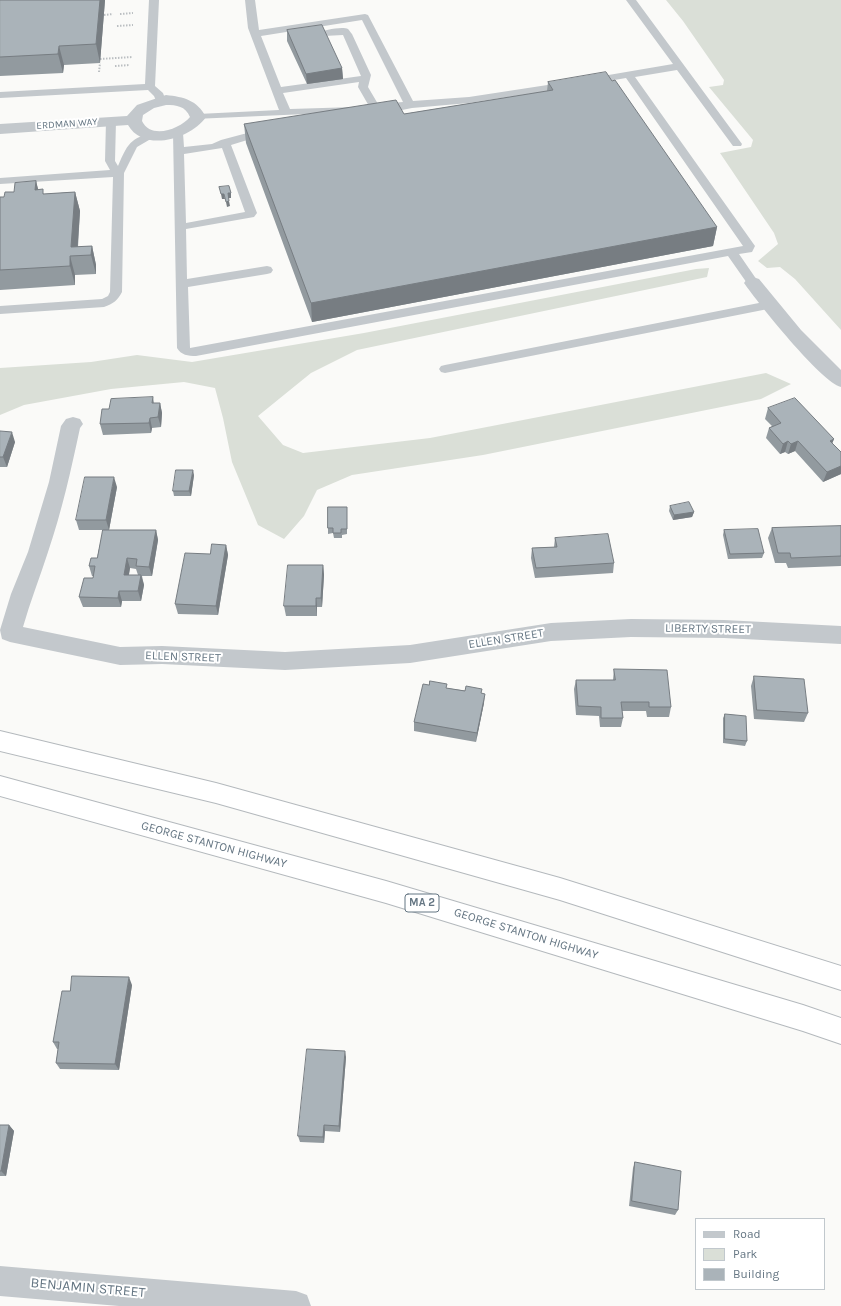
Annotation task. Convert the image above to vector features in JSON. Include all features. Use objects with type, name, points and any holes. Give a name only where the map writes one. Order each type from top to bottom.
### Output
[{"type":"highway","points":[[0,741],[216,793],[552,886],[841,978]]},
{"type":"highway","name":"GEORGE STANTON HIGHWAY","points":[[0,786],[386,892],[803,1018],[841,1032]]},
{"type":"street","points":[[161,101],[178,101],[188,104],[195,109],[198,117],[188,128],[178,133],[160,135],[144,132],[137,126],[135,120],[137,113],[144,107],[161,101]]},
{"type":"street","name":"ERDMAN WAY","points":[[0,129],[135,120]]},
{"type":"street","points":[[752,283],[769,305],[814,356],[841,381]]},
{"type":"street","name":"ELLEN STREET","points":[[73,424],[71,426],[59,482],[38,552],[10,633],[120,656],[162,655],[285,660],[340,660],[410,654],[551,632],[575,631]]},
{"type":"street","name":"LIBERTY STREET","points":[[575,631],[631,628],[724,629],[841,635]]},
{"type":"street","name":"BENJAMIN STREET","points":[[0,1281],[296,1306]]},
{"type":"lane","points":[[154,0],[150,87],[160,97],[161,101]]},
{"type":"lane","points":[[250,0],[252,22],[257,38],[286,113]]},
{"type":"lane","points":[[631,0],[737,144]]},
{"type":"lane","points":[[257,38],[365,17],[410,105]]},
{"type":"lane","points":[[257,38],[344,31],[365,73],[363,87],[376,109]]},
{"type":"lane","points":[[198,117],[376,109],[494,96],[680,66]]},
{"type":"lane","points":[[178,133],[183,348],[185,351],[189,352],[748,249],[749,246],[629,75]]},
{"type":"lane","points":[[277,91],[365,78]]},
{"type":"lane","points":[[0,95],[150,87]]},
{"type":"lane","points":[[318,121],[376,109]]},
{"type":"lane","points":[[111,121],[110,161],[112,166],[119,173]]},
{"type":"lane","points":[[179,151],[213,147],[225,142],[274,129]]},
{"type":"lane","points":[[0,310],[104,303],[113,298],[116,292],[119,173],[129,150],[134,144],[148,137],[160,135]]},
{"type":"lane","points":[[180,227],[250,215],[225,142]]},
{"type":"lane","points":[[0,181],[119,173]]},
{"type":"lane","points":[[731,252],[752,283]]},
{"type":"lane","points":[[182,284],[267,270]]},
{"type":"lane","points":[[445,369],[769,305]]},
{"type":"path","points":[[104,15],[113,14]]},
{"type":"path","points":[[100,59],[115,58]]},
{"type":"path","points":[[99,74],[100,63]]},
{"type":"green space","points":[[666,0],[841,0],[841,330],[795,279],[780,267],[767,268],[758,261],[778,244],[774,233],[720,153],[751,147],[753,140],[709,87],[723,85],[724,80],[683,21]]},
{"type":"green space","points":[[709,268],[707,277],[357,350],[311,373],[258,416],[283,445],[303,453],[430,438],[766,373],[791,384],[761,399],[483,455],[352,475],[317,490],[304,516],[284,539],[258,525],[232,462],[215,388],[184,382],[111,389],[24,405],[0,415],[0,368],[91,362],[137,355],[192,362],[364,333],[696,269]]},
{"type":"building","points":[[0,0],[100,0],[96,44],[59,46],[58,54],[0,57]]},
{"type":"building","points":[[322,25],[342,68],[306,74],[287,30]]},
{"type":"building","points":[[606,72],[612,81],[615,80],[717,227],[311,303],[244,124],[396,100],[404,114],[553,90],[548,82]]},
{"type":"building","points":[[36,181],[35,190],[43,189],[43,194],[75,192],[71,247],[92,246],[91,255],[70,256],[70,266],[0,270],[0,197],[4,197],[5,192],[14,192],[15,183]]},
{"type":"building","points":[[229,186],[231,193],[228,193],[229,201],[226,202],[224,194],[221,194],[219,187]]},
{"type":"building","points":[[153,397],[152,403],[160,403],[158,417],[150,418],[149,423],[100,424],[102,409],[109,409],[111,399]]},
{"type":"building","points":[[795,398],[834,439],[830,441],[841,452],[841,466],[827,472],[798,441],[791,444],[788,441],[783,444],[769,428],[781,423],[768,408]]},
{"type":"building","points":[[0,431],[12,432],[3,457],[0,457]]},
{"type":"building","points":[[176,470],[193,470],[189,491],[173,491]]},
{"type":"building","points":[[85,477],[114,477],[106,520],[76,520]]},
{"type":"building","points":[[689,502],[694,512],[674,515],[670,506]]},
{"type":"building","points":[[328,507],[347,507],[347,529],[341,529],[341,533],[333,533],[333,528],[328,528]]},
{"type":"building","points":[[841,526],[841,556],[791,558],[790,553],[778,553],[772,528]]},
{"type":"building","points":[[758,529],[764,553],[730,554],[724,530]]},
{"type":"building","points":[[103,530],[156,530],[149,567],[136,566],[137,559],[127,558],[124,575],[141,575],[138,591],[119,591],[118,598],[79,597],[84,578],[93,578],[95,566],[89,566],[91,558],[97,558]]},
{"type":"building","points":[[608,534],[614,563],[536,568],[532,548],[557,547],[555,538]]},
{"type":"building","points":[[212,544],[226,545],[216,606],[175,604],[185,553],[210,554]]},
{"type":"building","points":[[288,565],[323,565],[321,598],[316,598],[316,606],[284,606]]},
{"type":"building","points":[[614,669],[667,670],[671,707],[649,707],[649,702],[621,702],[623,718],[601,718],[601,707],[578,706],[576,680],[615,680]]},
{"type":"building","points":[[754,676],[804,679],[808,713],[757,710]]},
{"type":"building","points":[[430,681],[447,684],[446,688],[465,691],[466,686],[482,689],[481,693],[485,694],[477,733],[414,722],[423,684],[429,685]]},
{"type":"building","points":[[725,714],[746,716],[747,741],[725,739]]},
{"type":"building","points":[[72,976],[129,977],[115,1064],[56,1063],[59,1042],[53,1042],[62,991],[70,991]]},
{"type":"building","points":[[307,1049],[345,1051],[339,1126],[324,1125],[323,1137],[298,1136]]},
{"type":"building","points":[[0,1125],[9,1125],[1,1171],[0,1171]]},
{"type":"building","points":[[635,1162],[681,1171],[678,1210],[632,1201]]}]
